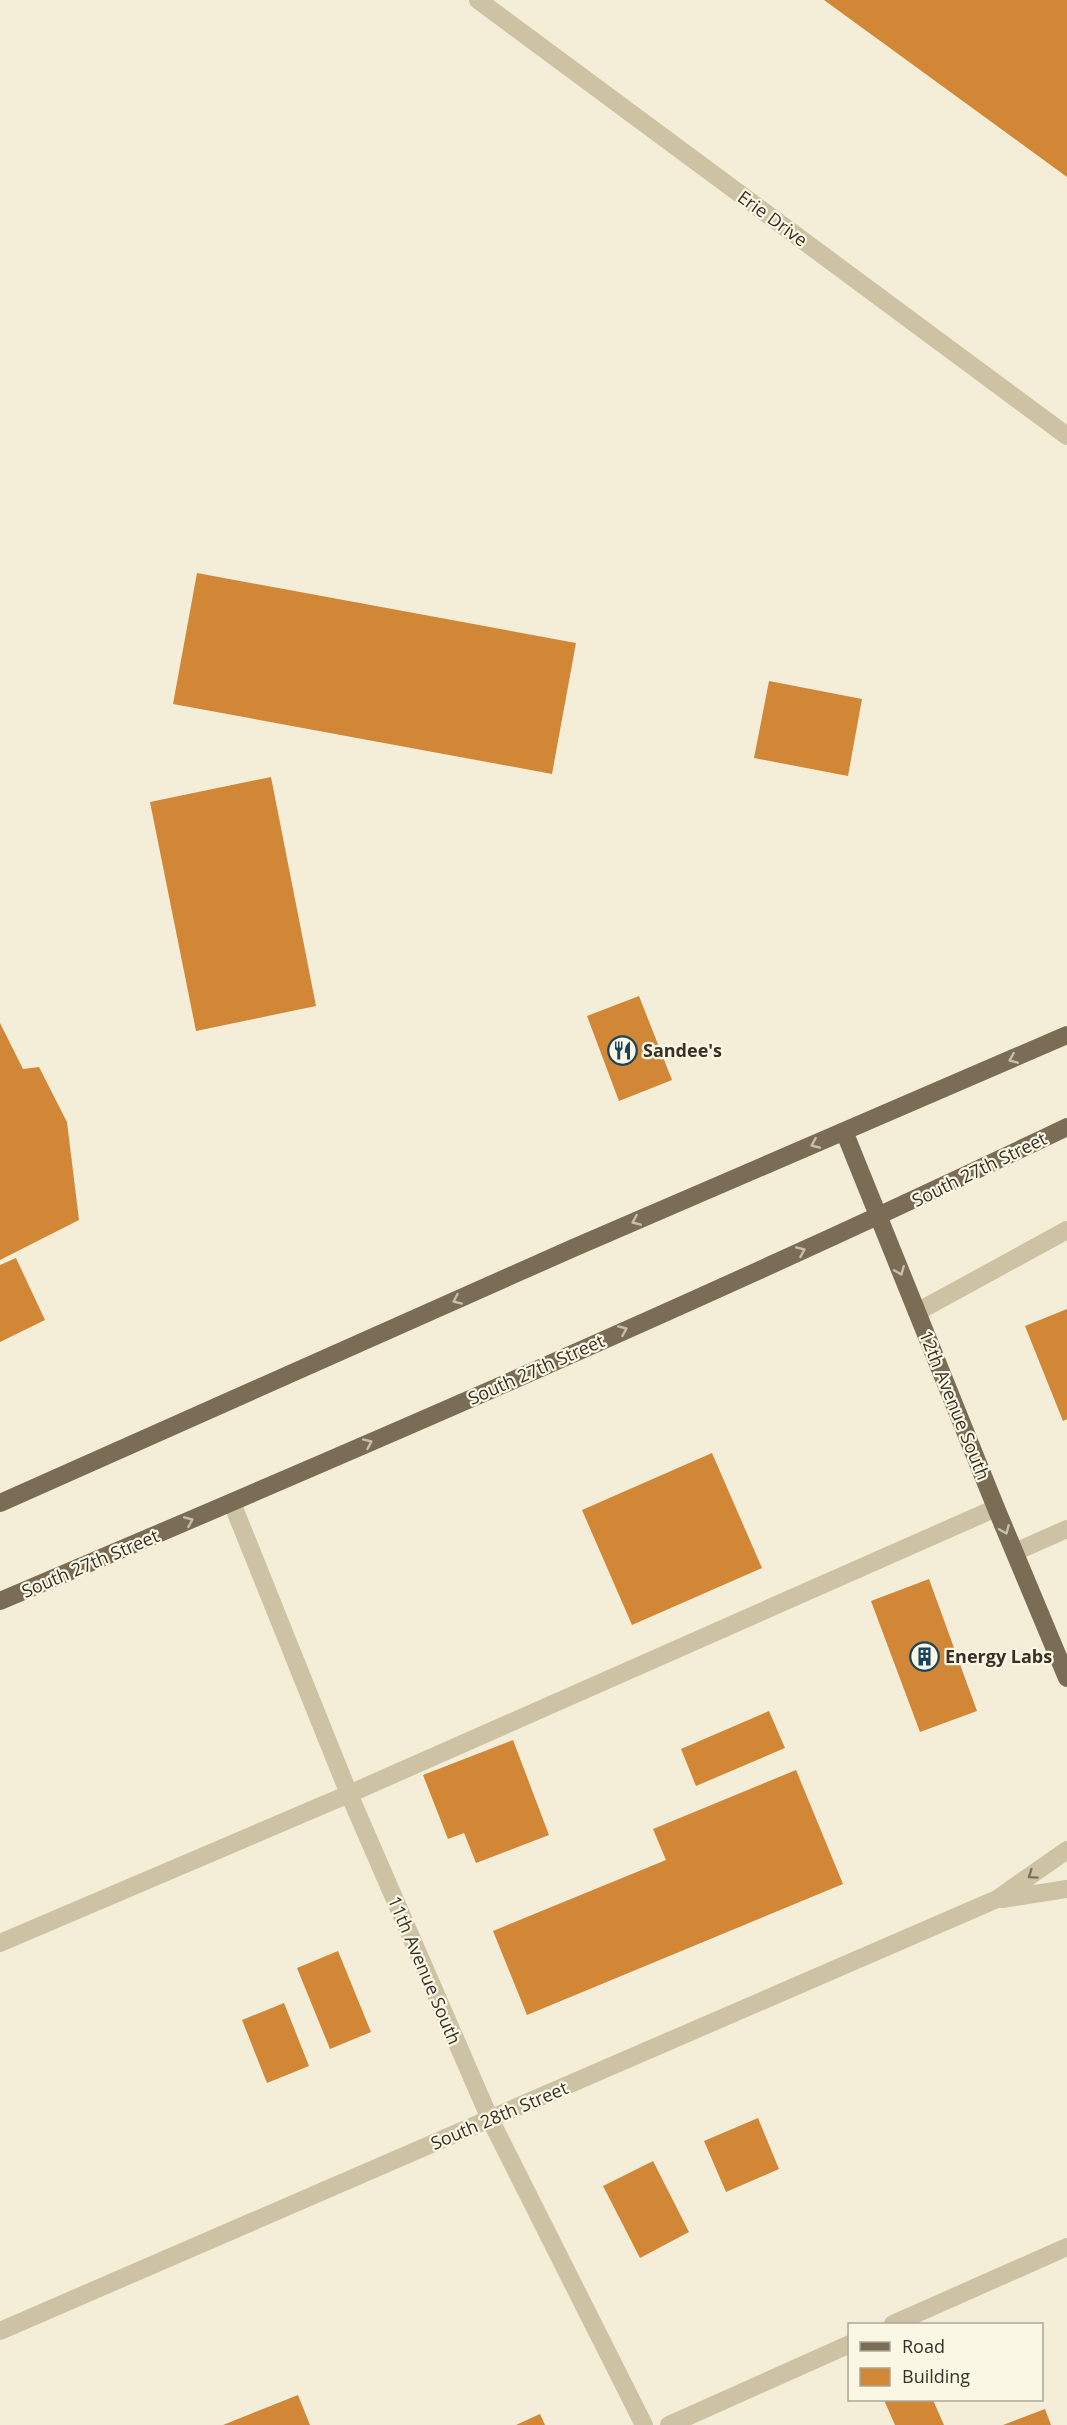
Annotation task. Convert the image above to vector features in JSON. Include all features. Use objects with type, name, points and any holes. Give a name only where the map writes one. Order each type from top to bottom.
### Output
[{"type":"main road","points":[[0,1503],[571,1249],[1067,1035]]},
{"type":"main road","name":"South 27th Street","points":[[0,1601],[232,1503],[879,1217],[1067,1127]]},
{"type":"main road","name":"12th Avenue South","points":[[844,1131],[1067,1678]]},
{"type":"street","name":"Erie Drive","points":[[478,0],[1067,436]]},
{"type":"street","points":[[917,1312],[1067,1230]]},
{"type":"street","name":"11th Avenue South","points":[[232,1503],[349,1794],[490,2119],[644,2425]]},
{"type":"street","points":[[0,1943],[349,1794],[996,1508]]},
{"type":"street","points":[[1015,1552],[1067,1529]]},
{"type":"street","name":"South 28th Street","points":[[0,2331],[997,1899],[1067,1850]]},
{"type":"street","name":"South 28th Street","points":[[997,1899],[1067,1889]]},
{"type":"street","points":[[897,2323],[1067,2247]]},
{"type":"street","points":[[669,2425],[848,2344]]},
{"type":"building","points":[[824,0],[1067,0],[1067,177]]},
{"type":"building","points":[[197,573],[576,643],[552,774],[173,704]]},
{"type":"building","points":[[769,681],[862,699],[848,776],[754,758]]},
{"type":"building","points":[[271,777],[316,1006],[196,1031],[150,802]]},
{"type":"building","points":[[639,996],[672,1080],[619,1101],[587,1016]]},
{"type":"building","points":[[0,1023],[23,1069],[39,1067],[67,1122],[79,1220],[0,1260]]},
{"type":"building","points":[[16,1258],[45,1320],[0,1342],[0,1265]]},
{"type":"building","points":[[1067,1309],[1067,1419],[1063,1421],[1025,1326]]},
{"type":"building","points":[[712,1453],[762,1568],[632,1625],[582,1510]]},
{"type":"building","name":"Energy Labs","points":[[929,1579],[977,1711],[920,1732],[871,1601]]},
{"type":"building","points":[[769,1711],[785,1748],[696,1786],[681,1749]]},
{"type":"building","points":[[513,1740],[549,1835],[476,1863],[464,1833],[448,1839],[423,1775]]},
{"type":"building","points":[[796,1770],[843,1884],[527,2015],[493,1931],[666,1860],[653,1829]]},
{"type":"building","points":[[338,1951],[371,2032],[330,2049],[297,1968]]},
{"type":"building","points":[[284,2003],[309,2066],[267,2083],[242,2020]]},
{"type":"building","points":[[758,2118],[779,2169],[726,2192],[704,2141]]},
{"type":"building","points":[[653,2161],[689,2232],[640,2258],[603,2186]]},
{"type":"building","points":[[298,2395],[310,2425],[223,2425]]},
{"type":"building","points":[[884,2401],[933,2401],[944,2425],[895,2425]]},
{"type":"building","points":[[1045,2409],[1051,2425],[1003,2425]]},
{"type":"building","points":[[540,2414],[545,2425],[516,2425]]},
{"type":"place","name":"Sandee's","points":[[622,1050]]},
{"type":"place","name":"Energy Labs","points":[[924,1656]]}]
